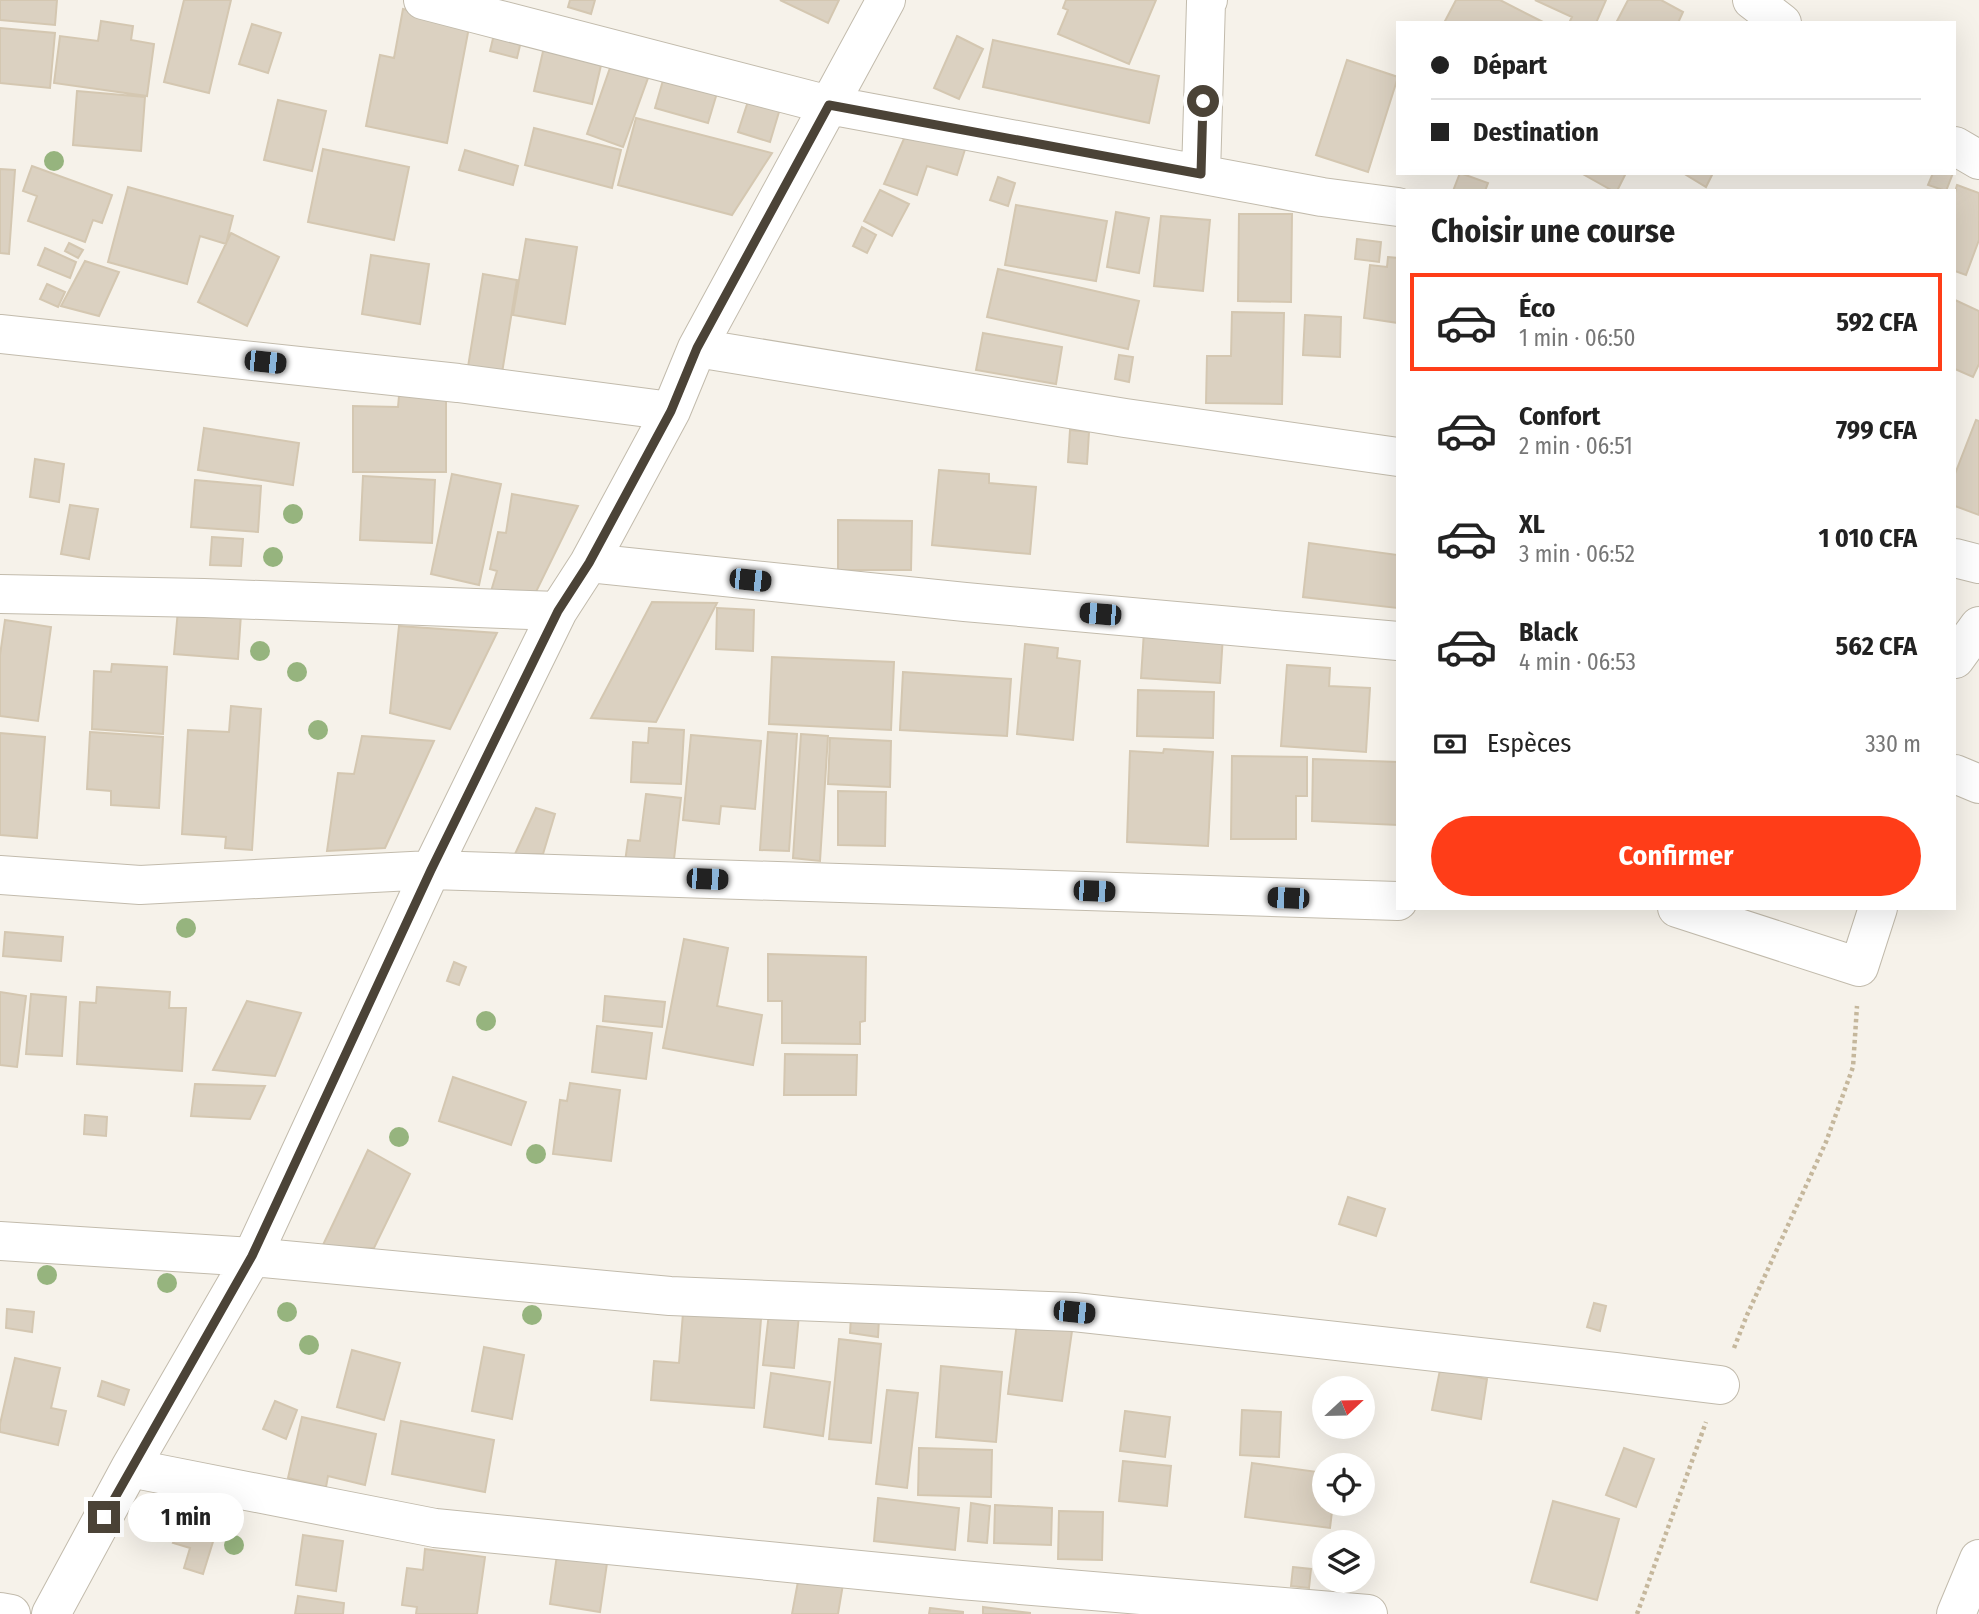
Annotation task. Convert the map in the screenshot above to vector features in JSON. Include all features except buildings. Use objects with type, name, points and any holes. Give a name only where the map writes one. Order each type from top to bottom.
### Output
[{"type":"street","points":[[423,0],[829,105],[1322,197],[1396,207]]},
{"type":"street","points":[[51,1614],[130,1468],[252,1256],[431,870],[558,611],[589,563],[671,411],[697,348],[886,0]]},
{"type":"street","points":[[1201,174],[1208,0]]},
{"type":"street","points":[[1752,0],[1779,21]]},
{"type":"street","points":[[1956,147],[1979,160]]},
{"type":"street","points":[[0,334],[458,383],[671,411]]},
{"type":"street","points":[[697,348],[1125,418],[1396,457]]},
{"type":"street","points":[[1956,558],[1979,564]]},
{"type":"street","points":[[589,563],[965,602],[1396,640]]},
{"type":"street","points":[[0,594],[204,598],[558,611]]},
{"type":"street","points":[[1956,658],[1979,626]]},
{"type":"street","points":[[1956,774],[1979,784]]},
{"type":"street","points":[[0,875],[140,885],[431,870],[1396,901]]},
{"type":"street","points":[[1683,910],[1859,967],[1877,910]]},
{"type":"street","points":[[0,1241],[252,1256],[670,1296],[1074,1312],[1720,1385]]},
{"type":"street","points":[[130,1468],[435,1528],[961,1580],[1368,1614]]},
{"type":"street","points":[[1956,1614],[1979,1559]]},
{"type":"street","points":[[0,1612],[11,1614]]},
{"type":"path","points":[[1637,1614],[1747,1315],[1826,1142],[1853,1067],[1859,967]]},
{"type":"route","points":[[104,1517],[252,1256],[431,870],[558,611],[589,563],[671,411],[697,348],[829,105],[1201,174],[1203,101]]}]
